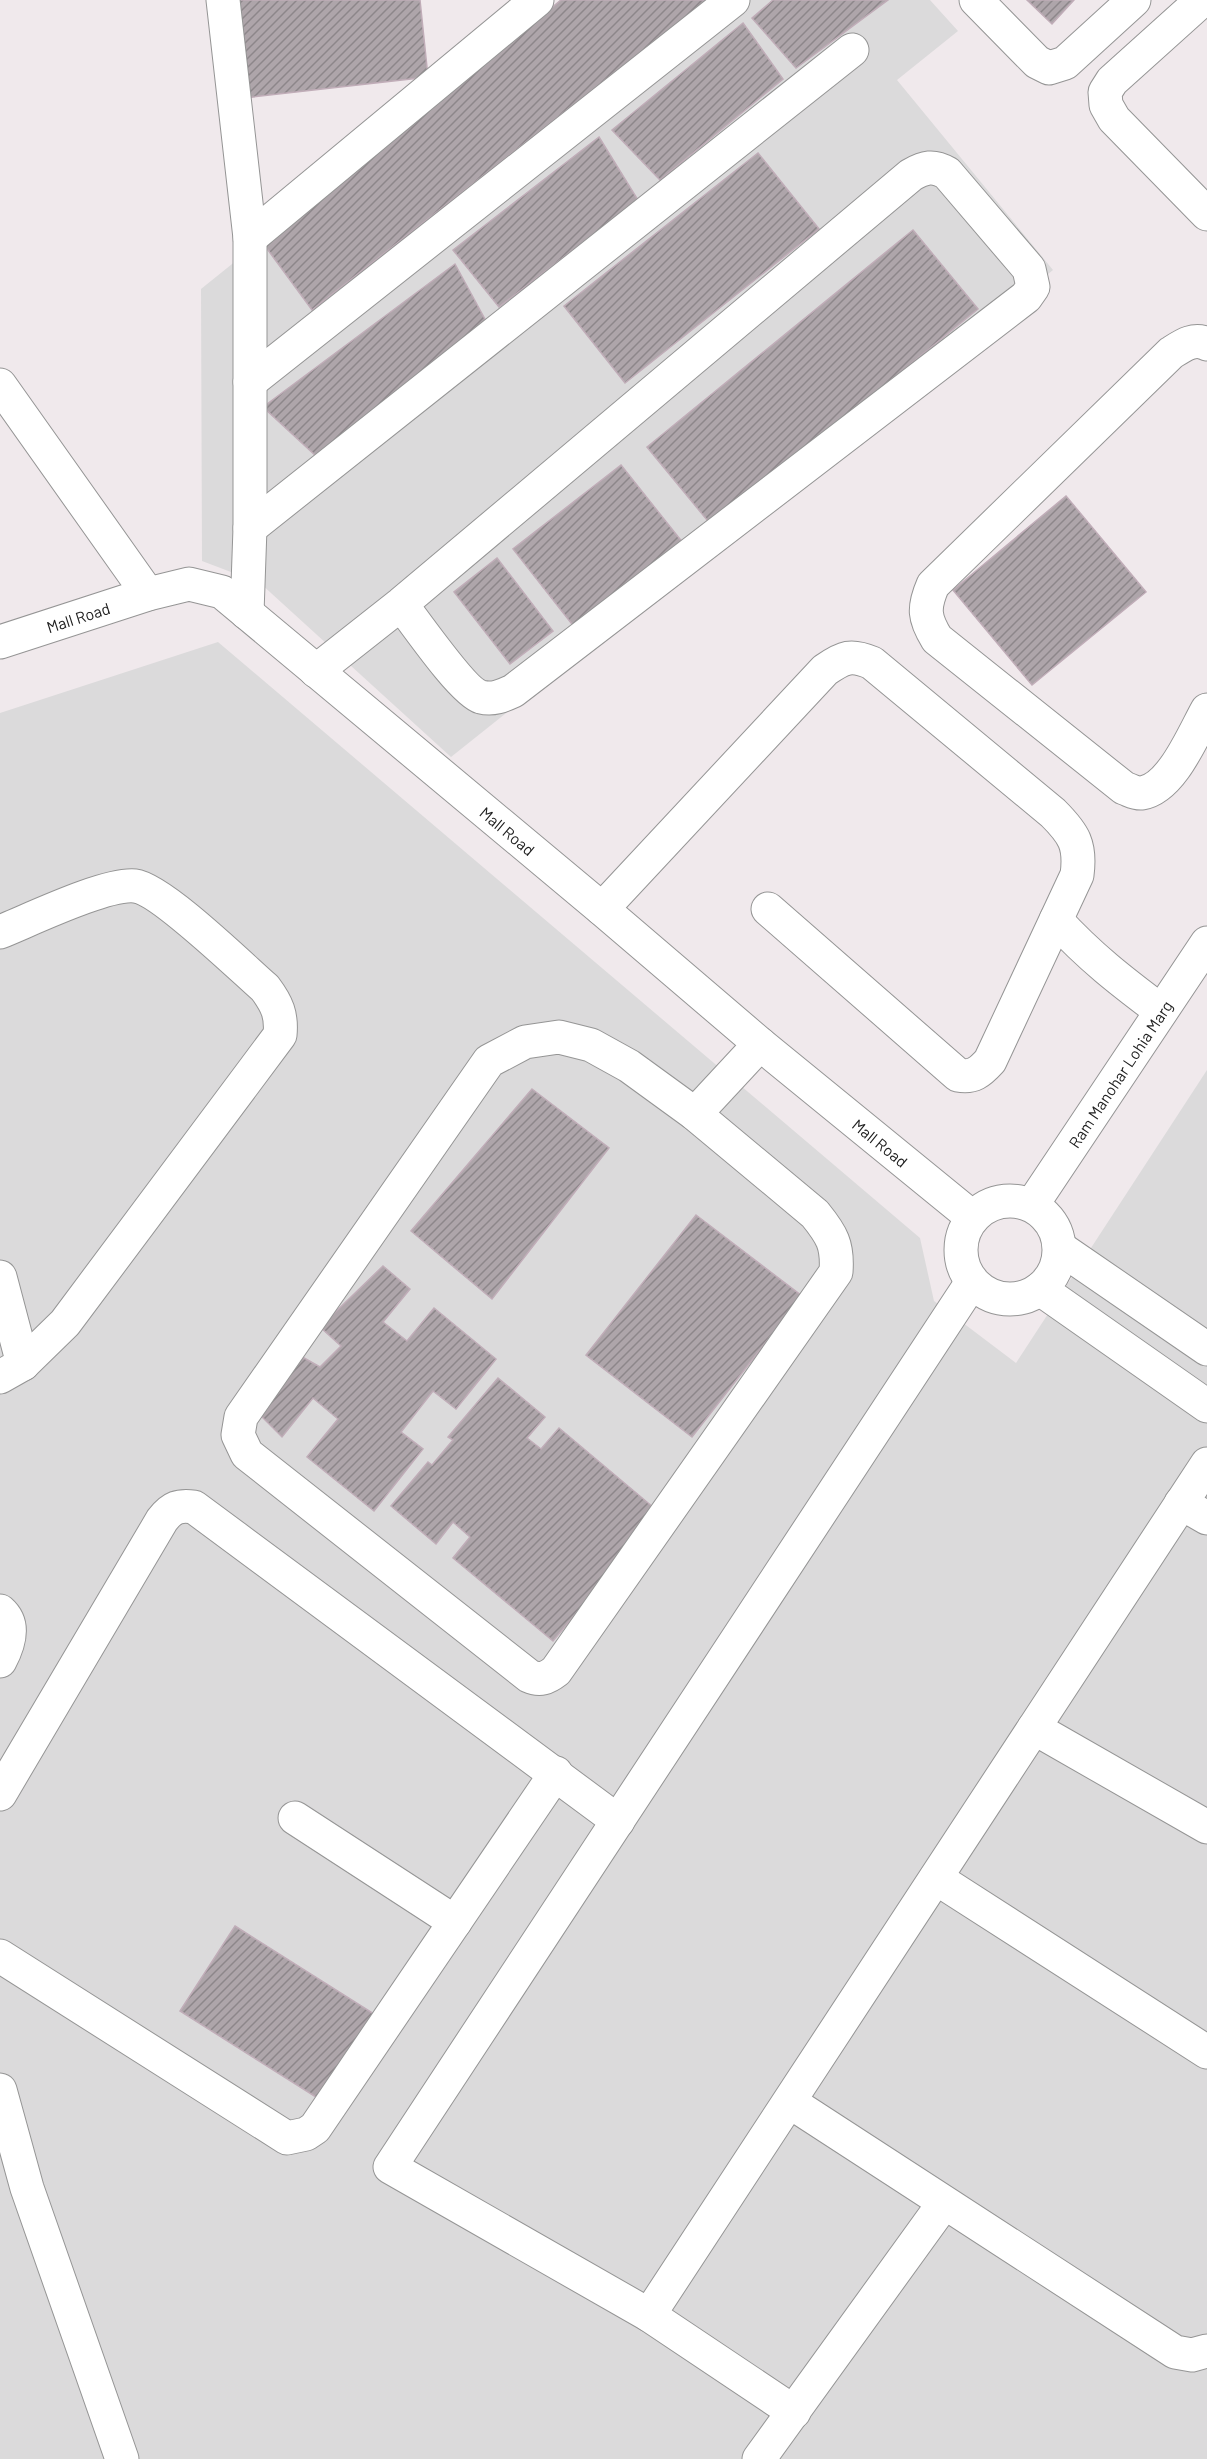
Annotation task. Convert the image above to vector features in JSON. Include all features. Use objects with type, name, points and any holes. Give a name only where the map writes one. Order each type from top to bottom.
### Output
[{"type":"street","points":[[223,0],[250,238],[250,528],[247,613]]},
{"type":"street","points":[[250,238],[537,0]]},
{"type":"street","points":[[250,382],[733,0]]},
{"type":"street","points":[[976,0],[1037,62],[1049,68],[1065,63],[1134,0]]},
{"type":"street","points":[[1202,0],[1112,81],[1105,92],[1106,105],[1114,119],[1207,214]]},
{"type":"street","points":[[250,528],[852,50]]},
{"type":"street","points":[[316,670],[401,604],[922,168],[936,166],[947,172],[1029,269],[1033,287],[1026,297],[513,691],[495,698],[479,697],[465,686],[401,604]]},
{"type":"street","points":[[1207,344],[1202,341],[1188,342],[1171,353],[933,585],[925,604],[928,624],[937,639],[1124,788],[1139,794],[1156,789],[1168,778],[1207,710]]},
{"type":"street","points":[[1,387],[148,594]]},
{"type":"street","name":"Mall Road","points":[[0,642],[148,594],[189,584],[222,592],[760,1044],[972,1217]]},
{"type":"street","points":[[602,909],[825,670],[840,660],[857,657],[872,663],[1067,828],[1077,843],[1079,859],[1077,876],[990,1061],[981,1071],[969,1077],[958,1075],[768,909]]},
{"type":"street","points":[[0,932],[101,892],[136,886],[162,898],[265,988],[277,1004],[282,1018],[280,1035],[65,1323],[12,1370]]},
{"type":"street","points":[[1056,920],[1105,969],[1161,1011]]},
{"type":"street","name":"Ram Manohar Lohia Marg","points":[[1032,1205],[1207,943]]},
{"type":"street","points":[[560,1037],[591,1046],[629,1066],[695,1114],[815,1214],[829,1231],[838,1251],[836,1272],[556,1671],[548,1677],[537,1680],[247,1454],[238,1436],[241,1417],[489,1061],[525,1042],[560,1037]]},
{"type":"street","points":[[695,1114],[760,1044]]},
{"type":"street","points":[[1016,1200],[1032,1205],[1043,1212],[1052,1222],[1060,1248],[1058,1263],[1051,1278],[1040,1289],[1021,1298],[1007,1299],[994,1297],[972,1282],[961,1257],[963,1236],[972,1217],[985,1207],[1000,1201],[1016,1200]]},
{"type":"street","points":[[1060,1248],[1207,1349]]},
{"type":"street","points":[[0,1277],[12,1370]]},
{"type":"street","points":[[794,2412],[649,2315],[390,2167],[972,1282]]},
{"type":"street","points":[[1040,1289],[1207,1406]]},
{"type":"street","points":[[649,2315],[1035,1728],[1194,1511],[1207,1464]]},
{"type":"street","points":[[0,1794],[162,1520],[170,1510],[181,1505],[195,1507],[618,1821]]},
{"type":"street","points":[[0,1611],[10,1630],[9,1645],[0,1661]]},
{"type":"street","points":[[1035,1728],[1207,1827]]},
{"type":"street","points":[[0,1956],[286,2138],[296,2138],[315,2128],[555,1773]]},
{"type":"street","points":[[295,1818],[455,1922]]},
{"type":"street","points":[[936,1878],[1207,2052]]},
{"type":"street","points":[[0,2090],[14,2193],[122,2459]]},
{"type":"street","points":[[790,2102],[1175,2352],[1192,2355],[1207,2351]]},
{"type":"street","points":[[759,2459],[944,2203]]},
{"type":"shaded area","points":[[560,0],[930,0],[958,31],[897,80],[1053,270],[636,610],[451,757],[260,583],[202,561],[201,289]]},
{"type":"shaded area","points":[[218,642],[920,1238],[934,1301],[1016,1363],[1207,1070],[1207,2459],[0,2459],[0,713]]},
{"type":"building","points":[[233,0],[420,0],[428,77],[244,98]]},
{"type":"building","points":[[561,0],[707,0],[312,310],[265,246]]},
{"type":"building","points":[[773,0],[888,0],[796,68],[752,18]]},
{"type":"building","points":[[1027,0],[1074,0],[1052,24]]},
{"type":"building","points":[[743,23],[783,79],[660,180],[612,130]]},
{"type":"building","points":[[599,137],[638,200],[499,307],[453,250]]},
{"type":"building","points":[[758,153],[819,229],[625,383],[564,306]]},
{"type":"building","points":[[913,230],[978,309],[712,526],[647,447]]},
{"type":"building","points":[[455,264],[486,321],[316,456],[263,407]]},
{"type":"building","points":[[621,465],[683,543],[575,628],[513,549]]},
{"type":"building","points":[[1066,496],[1146,592],[1032,685],[953,590]]},
{"type":"building","points":[[497,558],[553,631],[510,664],[454,592]]},
{"type":"building","points":[[532,1089],[609,1148],[492,1299],[411,1231]]},
{"type":"building","points":[[696,1215],[802,1296],[692,1437],[586,1355]]},
{"type":"building","points":[[383,1266],[410,1289],[383,1322],[407,1341],[434,1308],[496,1359],[456,1409],[433,1391],[401,1432],[423,1449],[374,1511],[307,1457],[338,1419],[313,1398],[282,1437],[260,1415],[299,1355],[320,1367],[341,1346],[320,1327]]},
{"type":"building","points":[[498,1378],[545,1417],[527,1438],[541,1449],[559,1428],[660,1513],[553,1641],[453,1558],[470,1537],[453,1522],[436,1544],[391,1506],[428,1462],[432,1465],[453,1440],[448,1437]]},
{"type":"building","points":[[235,1926],[374,2014],[319,2099],[180,2011]]}]
